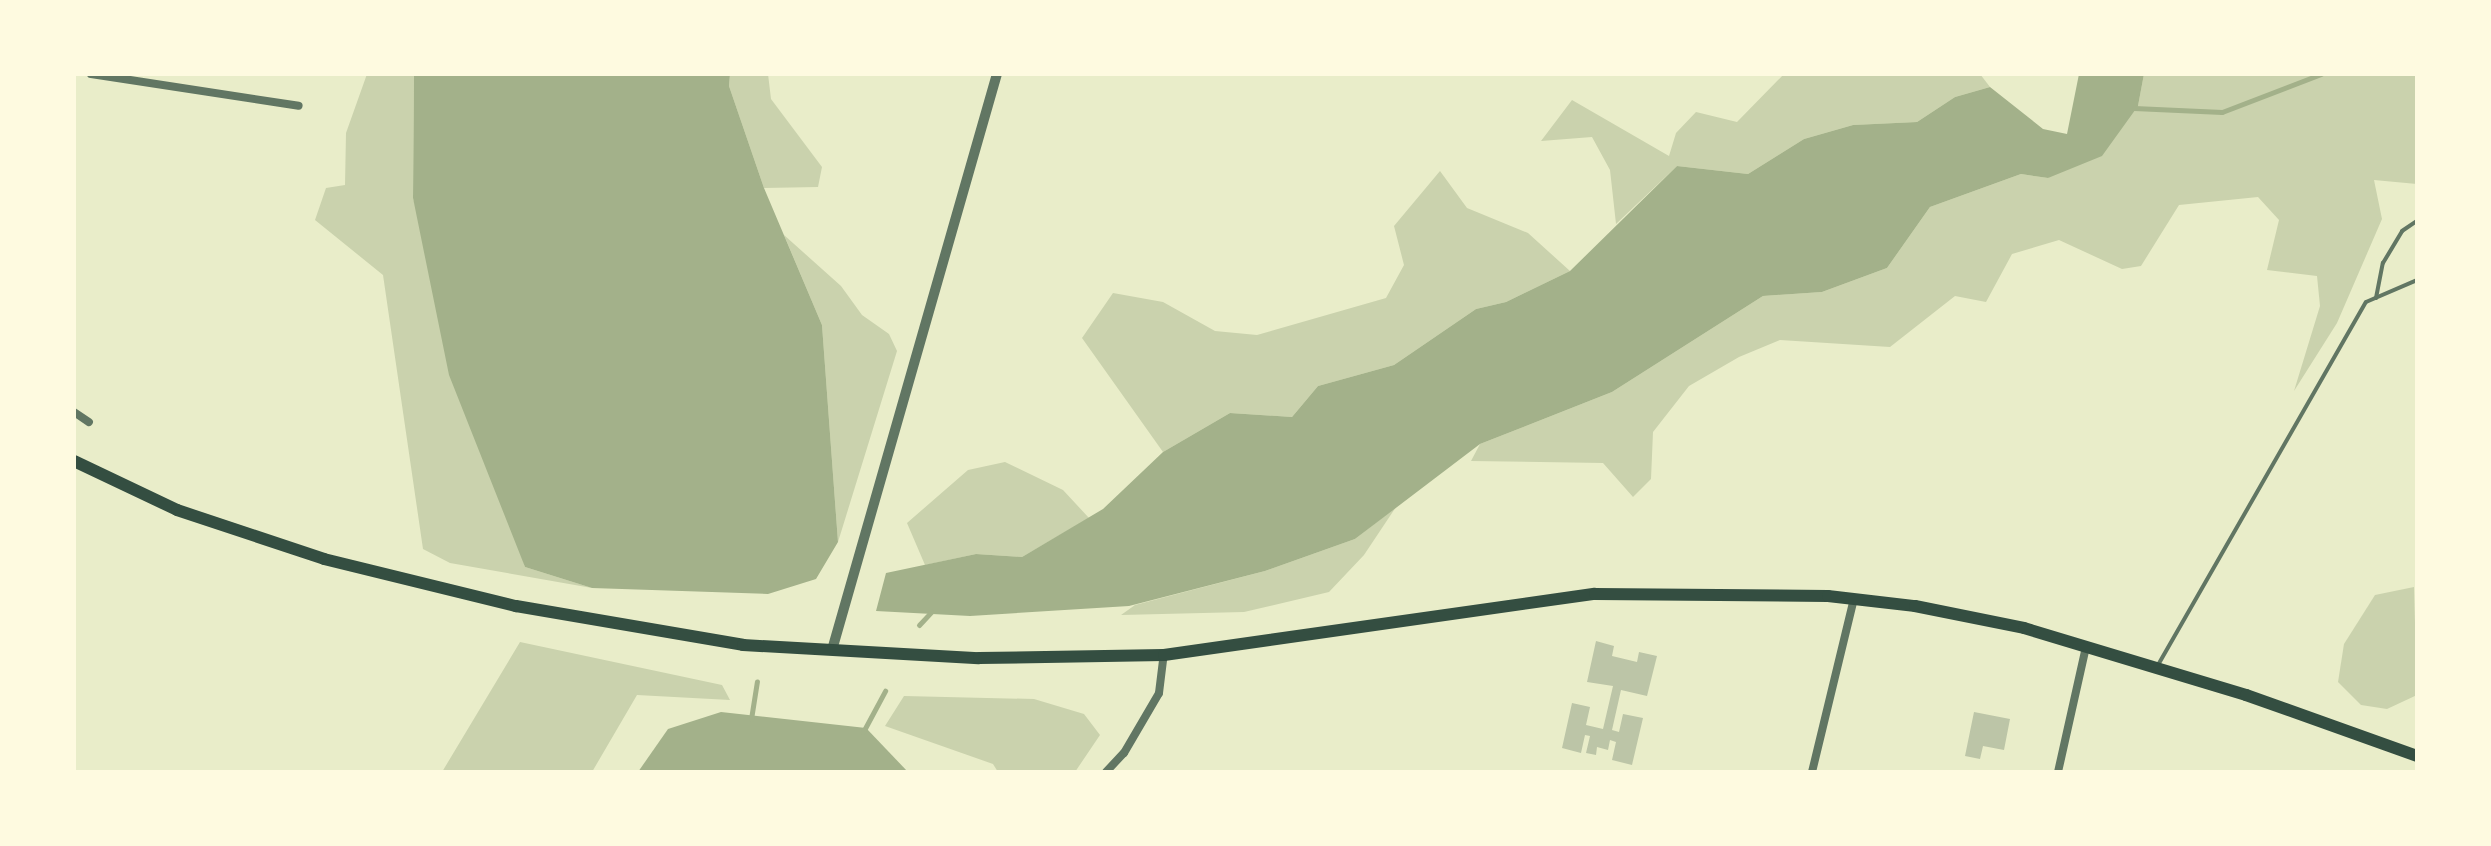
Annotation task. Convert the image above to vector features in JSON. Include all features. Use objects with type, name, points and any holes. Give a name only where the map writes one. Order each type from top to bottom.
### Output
[{"type":"main road","points":[[74,461],[177,510],[324,559],[421,584],[593,621],[743,645],[979,658],[1164,655],[1595,594],[1854,598],[2024,628],[2246,695],[2417,756]]},
{"type":"street","points":[[91,74],[155,79],[299,106]]},
{"type":"street","points":[[832,650],[997,74]]},
{"type":"street","points":[[74,412],[89,422]]},
{"type":"street","points":[[1812,772],[1854,598]]},
{"type":"street","points":[[2058,772],[2086,647]]},
{"type":"street","points":[[1106,772],[1124,753],[1159,693],[1164,655]]},
{"type":"lane","points":[[2376,298],[2383,263],[2402,231],[2417,221]]},
{"type":"lane","points":[[2156,669],[2366,302],[2417,280]]},
{"type":"shaded area","points":[[367,74],[414,74],[413,198],[525,567],[592,588],[450,563],[423,549],[383,275],[315,220],[326,188],[345,185],[346,133]]},
{"type":"shaded area","points":[[414,74],[730,74],[729,86],[764,188],[822,325],[838,542],[816,579],[768,594],[592,588],[525,567],[449,375],[413,198]]},
{"type":"shaded area","points":[[730,74],[768,74],[771,99],[822,167],[818,187],[764,188],[729,86]]},
{"type":"shaded area","points":[[1784,74],[1980,74],[1990,87],[1955,97],[1917,122],[1853,125],[1804,139],[1748,174],[1677,166],[1616,224],[1610,170],[1592,137],[1541,141],[1572,100],[1669,156],[1676,133],[1696,112],[1737,122]]},
{"type":"shaded area","points":[[2079,74],[2144,74],[2138,106],[2102,156],[2048,178],[2021,174],[1930,207],[1887,268],[1822,292],[1763,296],[1612,392],[1480,444],[1355,539],[1265,571],[1129,606],[970,616],[876,611],[886,573],[976,554],[1022,557],[1103,509],[1163,452],[1230,413],[1292,417],[1318,386],[1394,365],[1476,309],[1506,302],[1570,271],[1677,166],[1748,174],[1804,139],[1853,125],[1917,122],[1955,97],[1990,87],[2043,129],[2067,134]]},
{"type":"shaded area","points":[[2144,74],[2417,74],[2417,184],[2374,180],[2382,219],[2337,323],[2294,391],[2320,306],[2317,276],[2267,270],[2279,220],[2258,197],[2179,205],[2141,266],[2122,269],[2059,240],[2012,254],[1986,302],[1955,296],[1890,347],[1780,340],[1739,357],[1689,386],[1653,432],[1651,479],[1633,497],[1603,463],[1471,461],[1480,444],[1612,392],[1763,296],[1822,292],[1887,268],[1930,207],[2021,174],[2048,178],[2138,106]]},
{"type":"shaded area","points":[[1440,171],[1467,208],[1528,233],[1570,271],[1506,302],[1476,309],[1394,365],[1318,386],[1292,417],[1230,413],[1163,452],[1082,338],[1113,293],[1163,302],[1215,331],[1257,335],[1386,298],[1404,265],[1394,226]]},
{"type":"shaded area","points":[[784,235],[841,286],[862,315],[889,334],[897,351],[838,542],[822,325]]},
{"type":"shaded area","points":[[1005,462],[1063,490],[1089,518],[1022,557],[976,554],[925,565],[907,523],[968,470]]},
{"type":"shaded area","points":[[1396,507],[1364,555],[1329,592],[1244,612],[1121,615],[1135,605],[1265,571],[1355,539]]},
{"type":"shaded area","points":[[2414,587],[2417,695],[2387,709],[2361,705],[2338,682],[2344,644],[2375,595]]},
{"type":"shaded area","points":[[520,642],[722,685],[730,700],[637,695],[592,772],[442,772]]},
{"type":"shaded area","points":[[904,696],[1034,699],[1084,714],[1100,735],[1075,772],[998,772],[993,764],[885,726]]},
{"type":"shaded area","points":[[721,712],[866,728],[908,772],[638,772],[668,729]]},
{"type":"building","points":[[1596,641],[1614,646],[1612,656],[1637,662],[1639,652],[1657,656],[1647,696],[1621,690],[1612,730],[1619,732],[1623,714],[1643,718],[1632,765],[1612,760],[1616,742],[1610,740],[1608,750],[1597,747],[1596,755],[1586,753],[1590,736],[1585,735],[1581,753],[1562,748],[1572,703],[1590,707],[1586,725],[1603,729],[1613,686],[1587,682]]},
{"type":"building","points":[[1974,712],[2010,719],[2004,750],[1983,746],[1980,759],[1965,756]]},
{"type":"waterway","points":[[2134,108],[2222,112],[2321,74]]},
{"type":"waterway","points":[[919,625],[931,612]]},
{"type":"waterway","points":[[751,719],[757,681]]},
{"type":"waterway","points":[[863,732],[885,691]]}]
